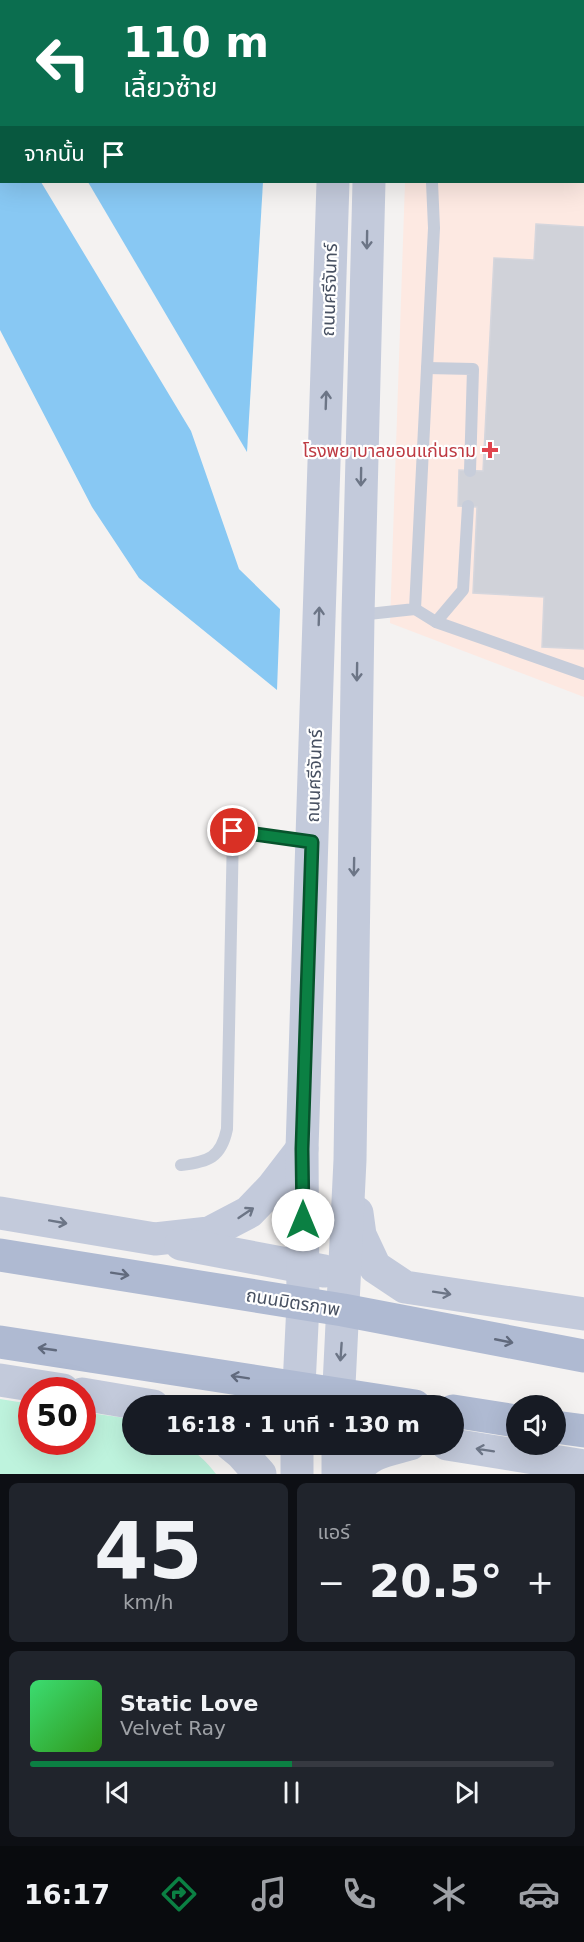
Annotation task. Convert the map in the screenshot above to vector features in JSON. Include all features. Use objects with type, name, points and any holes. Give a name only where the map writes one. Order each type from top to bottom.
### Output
[{"type":"main road","name":"ถนนศรีจันทร์","points":[[298,1395],[303,1304],[302,1149],[333,183]]},
{"type":"main road","name":"ถนนศรีจันทร์","points":[[338,1395],[351,1160],[358,615],[369,183]]},
{"type":"main road","points":[[155,1239],[209,1233],[249,1212],[272,1188],[302,1149]]},
{"type":"main road","points":[[351,1160],[360,1235],[375,1267],[405,1287]]},
{"type":"main road","points":[[0,1213],[155,1239],[405,1287],[584,1314]]},
{"type":"main road","name":"ถนนมิตรภาพ","points":[[0,1255],[343,1310],[584,1356]]},
{"type":"main road","points":[[0,1342],[292,1395]]},
{"type":"main road","points":[[0,1380],[18,1383]]},
{"type":"main road","points":[[96,1396],[122,1401]]},
{"type":"main road","points":[[464,1414],[506,1420]]},
{"type":"main road","points":[[566,1429],[584,1431]]},
{"type":"main road","points":[[464,1447],[584,1466]]},
{"type":"main road","points":[[243,1455],[260,1474]]},
{"type":"main road","points":[[297,1455],[297,1474]]},
{"type":"main road","points":[[338,1455],[338,1474]]},
{"type":"main road","points":[[355,1474],[366,1459],[374,1455]]},
{"type":"lane","points":[[415,609],[434,228],[432,183]]},
{"type":"lane","points":[[427,368],[473,369],[470,471]]},
{"type":"lane","points":[[436,622],[463,590],[468,506]]},
{"type":"lane","points":[[358,615],[415,609],[436,622],[584,674]]},
{"type":"lane","points":[[181,1165],[210,1159],[220,1152],[227,1129],[233,831],[312,842]]},
{"type":"shaded area","name":"โรงพยาบาลขอนแก่นราม","points":[[405,183],[584,183],[584,697],[390,623]]},
{"type":"green space","points":[[0,1399],[18,1402],[18,1455],[96,1455],[96,1414],[122,1418],[122,1455],[198,1455],[216,1474],[0,1474]]},
{"type":"water","points":[[0,183],[42,183],[191,431],[239,569],[280,609],[277,690],[139,578],[92,507],[0,330]]},
{"type":"water","points":[[89,183],[263,183],[247,452]]},
{"type":"building","points":[[536,224],[584,227],[584,649],[542,647],[544,597],[473,593],[477,507],[458,506],[459,470],[483,471],[494,258],[534,260]]},
{"type":"place","name":"โรงพยาบาลขอนแก่นราม","points":[[490,450]]},
{"type":"route","points":[[233,831],[312,842],[302,1149],[303,1220]]}]
